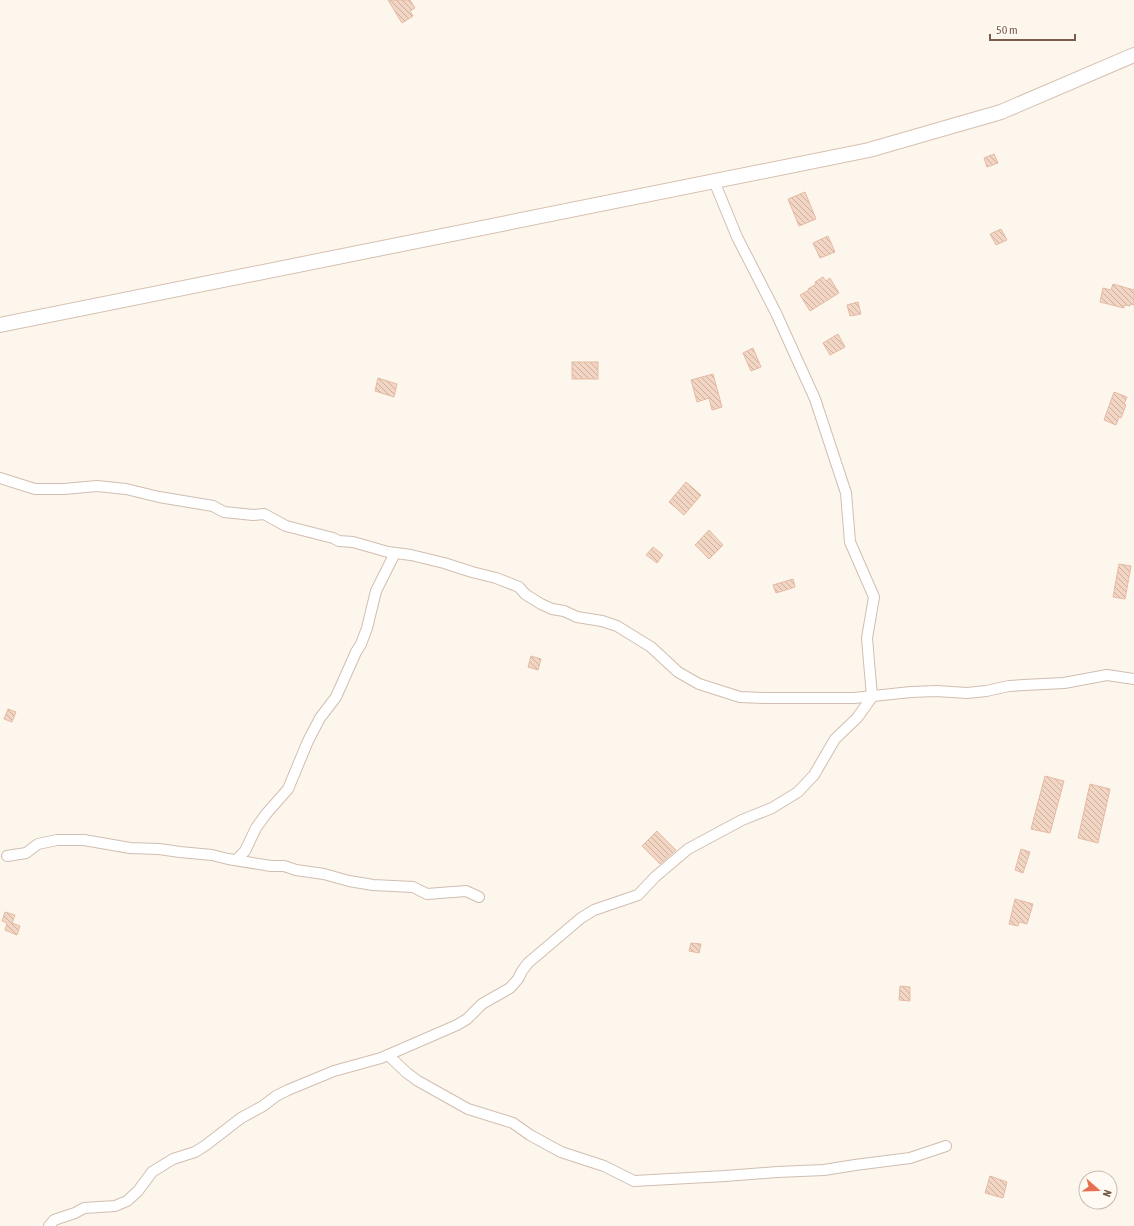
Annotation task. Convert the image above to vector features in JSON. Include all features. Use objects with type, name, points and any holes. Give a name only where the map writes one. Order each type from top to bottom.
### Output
[{"type":"street","points":[[0,326],[869,150],[1001,112],[1134,55]]},
{"type":"street","points":[[49,1226],[54,1220],[75,1213],[84,1208],[115,1206],[127,1201],[138,1191],[152,1172],[173,1159],[195,1152],[241,1118],[288,1090],[334,1071],[388,1055],[444,1031],[467,1019],[482,1004],[503,990],[510,988],[518,979],[528,963],[581,918],[594,910],[638,895],[655,877],[688,849],[742,820],[772,808],[798,792],[814,775],[835,739],[857,718],[872,696],[867,638],[874,598],[850,542],[846,493],[815,399],[776,313],[737,237],[714,181]]},
{"type":"street","points":[[0,478],[35,489],[64,489],[96,486],[126,489],[159,497],[213,506],[224,512],[253,515],[264,514],[286,526],[333,538],[339,541],[353,542],[388,552],[444,563],[496,578],[519,587],[540,604],[552,609],[564,611],[577,617],[602,620],[617,626],[651,647],[678,672],[699,684],[740,696],[764,698],[854,698],[894,693],[936,691],[967,693],[1024,684],[1064,683],[1107,675],[1134,679]]},
{"type":"street","points":[[237,860],[245,851],[256,828],[266,814],[288,789],[308,741],[320,718],[336,697],[361,644],[367,628],[376,591],[395,553]]},
{"type":"street","points":[[7,856],[26,853],[38,844],[57,840],[84,840],[130,848],[159,849],[212,855],[271,866],[284,866],[296,870],[324,874],[356,882],[412,887],[427,894],[466,891],[479,897]]},
{"type":"street","points":[[388,1055],[418,1081],[468,1109],[513,1124],[561,1152],[604,1166],[634,1181],[824,1170],[910,1158],[946,1146]]},
{"type":"building","points":[[388,0],[410,0],[415,8],[410,11],[413,16],[402,23]]},
{"type":"building","points":[[994,154],[998,163],[987,167],[984,158]]},
{"type":"building","points":[[805,192],[816,219],[799,226],[788,199]]},
{"type":"building","points":[[1001,229],[1007,240],[996,245],[990,234]]},
{"type":"building","points":[[828,236],[835,252],[820,258],[813,243]]},
{"type":"building","points":[[823,277],[826,281],[830,278],[839,293],[810,311],[800,295],[809,290],[808,289],[816,284],[815,282]]},
{"type":"building","points":[[1113,284],[1134,290],[1134,305],[1124,305],[1124,308],[1100,302],[1103,288],[1111,290]]},
{"type":"building","points":[[858,302],[861,314],[850,316],[847,305]]},
{"type":"building","points":[[838,334],[845,347],[830,355],[823,343]]},
{"type":"building","points":[[753,348],[761,367],[751,371],[743,353]]},
{"type":"building","points":[[572,362],[598,362],[598,379],[572,379]]},
{"type":"building","points":[[713,374],[722,407],[712,410],[709,398],[697,402],[691,380]]},
{"type":"building","points":[[378,378],[397,384],[394,397],[375,391]]},
{"type":"building","points":[[1114,392],[1127,397],[1124,404],[1126,405],[1121,418],[1119,417],[1116,425],[1104,420]]},
{"type":"building","points":[[686,482],[701,495],[684,515],[669,502]]},
{"type":"building","points":[[709,530],[723,545],[709,559],[695,545]]},
{"type":"building","points":[[653,547],[663,555],[657,563],[646,555]]},
{"type":"building","points":[[1119,564],[1131,566],[1125,599],[1113,597]]},
{"type":"building","points":[[793,579],[795,587],[776,593],[773,585]]},
{"type":"building","points":[[531,656],[541,659],[538,670],[528,667]]},
{"type":"building","points":[[8,709],[16,712],[12,722],[4,719]]},
{"type":"building","points":[[1045,776],[1064,781],[1050,833],[1031,829]]},
{"type":"building","points":[[1090,784],[1110,789],[1098,843],[1078,838]]},
{"type":"building","points":[[657,831],[676,850],[660,864],[642,846]]},
{"type":"building","points":[[1021,849],[1030,852],[1023,873],[1015,870]]},
{"type":"building","points":[[1015,899],[1033,904],[1027,924],[1019,922],[1018,926],[1009,924]]},
{"type":"building","points":[[5,912],[15,915],[12,923],[20,926],[17,935],[5,930],[7,923],[2,921]]},
{"type":"building","points":[[691,943],[701,944],[699,953],[689,951]]},
{"type":"building","points":[[900,986],[910,987],[910,1001],[899,1000]]},
{"type":"building","points":[[990,1176],[1007,1182],[1003,1198],[985,1193]]}]
